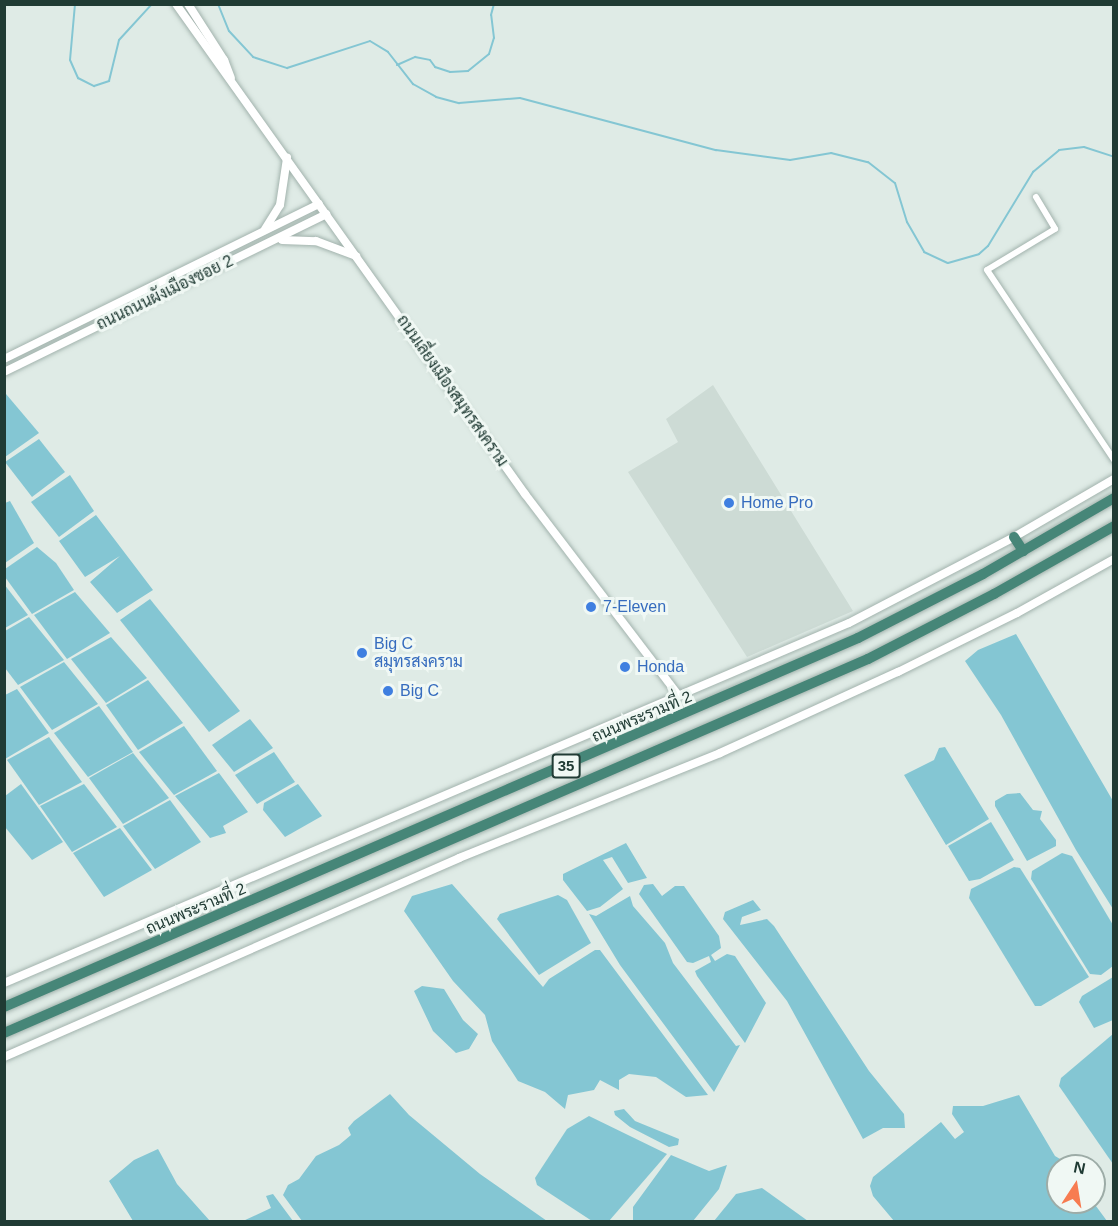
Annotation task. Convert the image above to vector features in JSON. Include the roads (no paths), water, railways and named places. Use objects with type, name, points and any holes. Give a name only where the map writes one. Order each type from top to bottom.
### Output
[{"type":"highway","name":"ถนนพระรามที่ 2","points":[[4,1007],[837,647],[1023,551],[1113,498]]},
{"type":"highway","name":"35","points":[[4,1033],[868,659],[994,594],[1113,526]]},
{"type":"highway","points":[[1014,537],[1023,551]]},
{"type":"main road","name":"ถนนเลี่ยงเมืองสมุทรสงคราม","points":[[188,4],[224,60],[232,81]]},
{"type":"main road","name":"ถนนเลี่ยงเมืองสมุทรสงคราม","points":[[176,5],[216,65],[232,81],[531,501],[678,695]]},
{"type":"main road","points":[[263,232],[280,205],[286,158]]},
{"type":"main road","name":"ถนนถนนผังเมืองซอย 2","points":[[4,359],[319,204]]},
{"type":"main road","name":"ถนนถนนผังเมืองซอย 2","points":[[4,372],[326,214]]},
{"type":"main road","points":[[272,241],[305,238],[356,256]]},
{"type":"main road","points":[[240,243],[245,254]]},
{"type":"main road","name":"ถนนพระรามที่ 2","points":[[4,983],[849,623],[1014,537],[1113,479]]},
{"type":"main road","points":[[4,1057],[459,858],[720,753],[908,667],[1017,613],[1113,559]]},
{"type":"street","points":[[1036,197],[1055,229],[987,270],[1113,460]]},
{"type":"water","points":[[6,394],[39,433],[5,457],[4,396]]},
{"type":"water","points":[[39,439],[65,472],[32,497],[5,462]]},
{"type":"water","points":[[70,475],[94,511],[59,537],[31,502]]},
{"type":"water","points":[[10,501],[34,543],[5,563],[5,503]]},
{"type":"water","points":[[96,515],[153,590],[117,613],[90,582],[120,556],[85,577],[59,541]]},
{"type":"water","points":[[37,547],[56,563],[74,590],[32,614],[5,577],[5,569]]},
{"type":"water","points":[[4,584],[28,615],[5,628],[4,628]]},
{"type":"water","points":[[75,592],[110,633],[67,659],[34,615]]},
{"type":"water","points":[[150,599],[240,711],[209,732],[120,620]]},
{"type":"water","points":[[29,617],[64,660],[18,685],[5,668],[5,631]]},
{"type":"water","points":[[1016,634],[1113,801],[1113,909],[1076,850],[1001,715],[965,661],[978,650]]},
{"type":"water","points":[[111,637],[147,678],[106,703],[71,659]]},
{"type":"water","points":[[64,662],[98,704],[52,730],[20,687]]},
{"type":"water","points":[[148,680],[183,723],[138,750],[106,705]]},
{"type":"water","points":[[17,689],[49,733],[5,759],[5,695]]},
{"type":"water","points":[[99,706],[133,752],[88,777],[54,733]]},
{"type":"water","points":[[250,719],[273,748],[234,772],[212,745]]},
{"type":"water","points":[[184,726],[217,771],[174,795],[139,752]]},
{"type":"water","points":[[49,737],[82,782],[39,805],[7,760]]},
{"type":"water","points":[[945,747],[989,819],[946,845],[904,775],[934,760],[939,748]]},
{"type":"water","points":[[274,752],[295,782],[257,804],[235,775]]},
{"type":"water","points":[[133,753],[169,798],[123,824],[89,778]]},
{"type":"water","points":[[219,773],[248,812],[223,826],[226,833],[210,838],[175,796]]},
{"type":"water","points":[[21,784],[63,842],[32,860],[5,827],[5,796]]},
{"type":"water","points":[[84,784],[117,827],[72,852],[40,806]]},
{"type":"water","points":[[298,784],[322,816],[285,837],[263,810],[264,803]]},
{"type":"water","points":[[1020,793],[1033,810],[1042,811],[1040,819],[1056,840],[1056,846],[1027,861],[995,806],[995,801],[1007,794]]},
{"type":"water","points":[[170,800],[201,842],[155,869],[123,826]]},
{"type":"water","points":[[991,822],[1014,860],[980,879],[969,881],[948,846]]},
{"type":"water","points":[[120,828],[152,870],[104,897],[73,853]]},
{"type":"water","points":[[626,843],[647,878],[628,883],[612,857],[603,860],[623,889],[600,907],[587,911],[563,880],[563,874]]},
{"type":"water","points":[[1062,853],[1072,856],[1113,925],[1113,966],[1101,975],[1090,974],[1031,879],[1032,871]]},
{"type":"water","points":[[1014,867],[1020,868],[1089,977],[1041,1006],[1035,1006],[969,898],[971,889]]},
{"type":"water","points":[[452,884],[543,987],[549,979],[595,950],[600,950],[708,1095],[686,1097],[656,1077],[629,1074],[619,1080],[619,1090],[600,1080],[594,1090],[568,1095],[565,1109],[545,1092],[518,1081],[492,1041],[485,1015],[453,981],[404,911],[412,896]]},
{"type":"water","points":[[653,884],[662,896],[675,886],[684,886],[719,936],[721,948],[711,955],[715,961],[727,954],[735,956],[766,1003],[745,1043],[697,976],[695,971],[711,962],[709,956],[693,963],[687,962],[639,894],[644,885]]},
{"type":"water","points":[[558,895],[567,900],[591,943],[539,975],[497,919],[500,914]]},
{"type":"water","points":[[630,896],[633,906],[665,943],[673,963],[736,1046],[740,1045],[714,1092],[620,965],[589,914],[596,916]]},
{"type":"water","points":[[753,900],[761,910],[742,917],[740,925],[767,919],[774,926],[869,1071],[904,1114],[905,1128],[883,1128],[863,1139],[787,1001],[723,919],[725,912]]},
{"type":"water","points":[[1113,977],[1113,1020],[1094,1028],[1079,1002],[1082,996]]},
{"type":"water","points":[[422,986],[444,989],[463,1020],[478,1034],[469,1049],[456,1053],[433,1031],[414,991]]},
{"type":"water","points":[[1113,1034],[1113,1164],[1059,1086],[1061,1078]]},
{"type":"water","points":[[390,1094],[409,1115],[480,1174],[547,1221],[302,1221],[283,1195],[288,1185],[299,1179],[316,1156],[339,1145],[351,1135],[348,1128],[354,1121]]},
{"type":"water","points":[[1019,1095],[1054,1154],[1046,1154],[1046,1214],[1102,1214],[1107,1221],[894,1221],[873,1196],[870,1186],[873,1177],[941,1122],[955,1139],[964,1132],[952,1114],[953,1106],[983,1106]]},
{"type":"water","points":[[624,1109],[635,1121],[679,1139],[678,1145],[669,1147],[630,1127],[615,1115],[614,1111]]},
{"type":"water","points":[[589,1116],[667,1154],[609,1221],[592,1221],[537,1185],[535,1178],[567,1129]]},
{"type":"water","points":[[158,1149],[177,1184],[210,1221],[133,1221],[109,1181],[134,1160]]},
{"type":"water","points":[[671,1155],[709,1171],[727,1165],[719,1189],[693,1221],[633,1221],[633,1207]]},
{"type":"water","points":[[762,1188],[808,1221],[714,1221],[736,1194]]},
{"type":"water","points":[[273,1194],[293,1221],[243,1221],[271,1208],[266,1196]]},
{"type":"waterway","points":[[75,4],[70,60],[78,78],[94,86],[109,81],[119,40],[152,4]]},
{"type":"waterway","points":[[218,4],[229,31],[253,57],[287,68],[370,41],[388,52],[413,84],[436,97],[459,103],[520,98],[716,150],[790,160],[831,153],[868,162],[895,183],[907,222],[924,252],[948,263],[979,254],[988,246],[1033,172],[1059,150],[1084,147],[1114,157]]},
{"type":"waterway","points":[[397,65],[415,57],[430,60],[435,67],[450,72],[468,71],[489,54],[494,38],[491,15],[494,4]]},
{"type":"place","name":"Home Pro","points":[[729,503]]},
{"type":"place","name":"7-Eleven","points":[[591,607]]},
{"type":"place","name":"Big C สมุทรสงคราม","points":[[362,653]]},
{"type":"place","name":"Honda","points":[[625,667]]},
{"type":"place","name":"Big C","points":[[388,691]]}]
